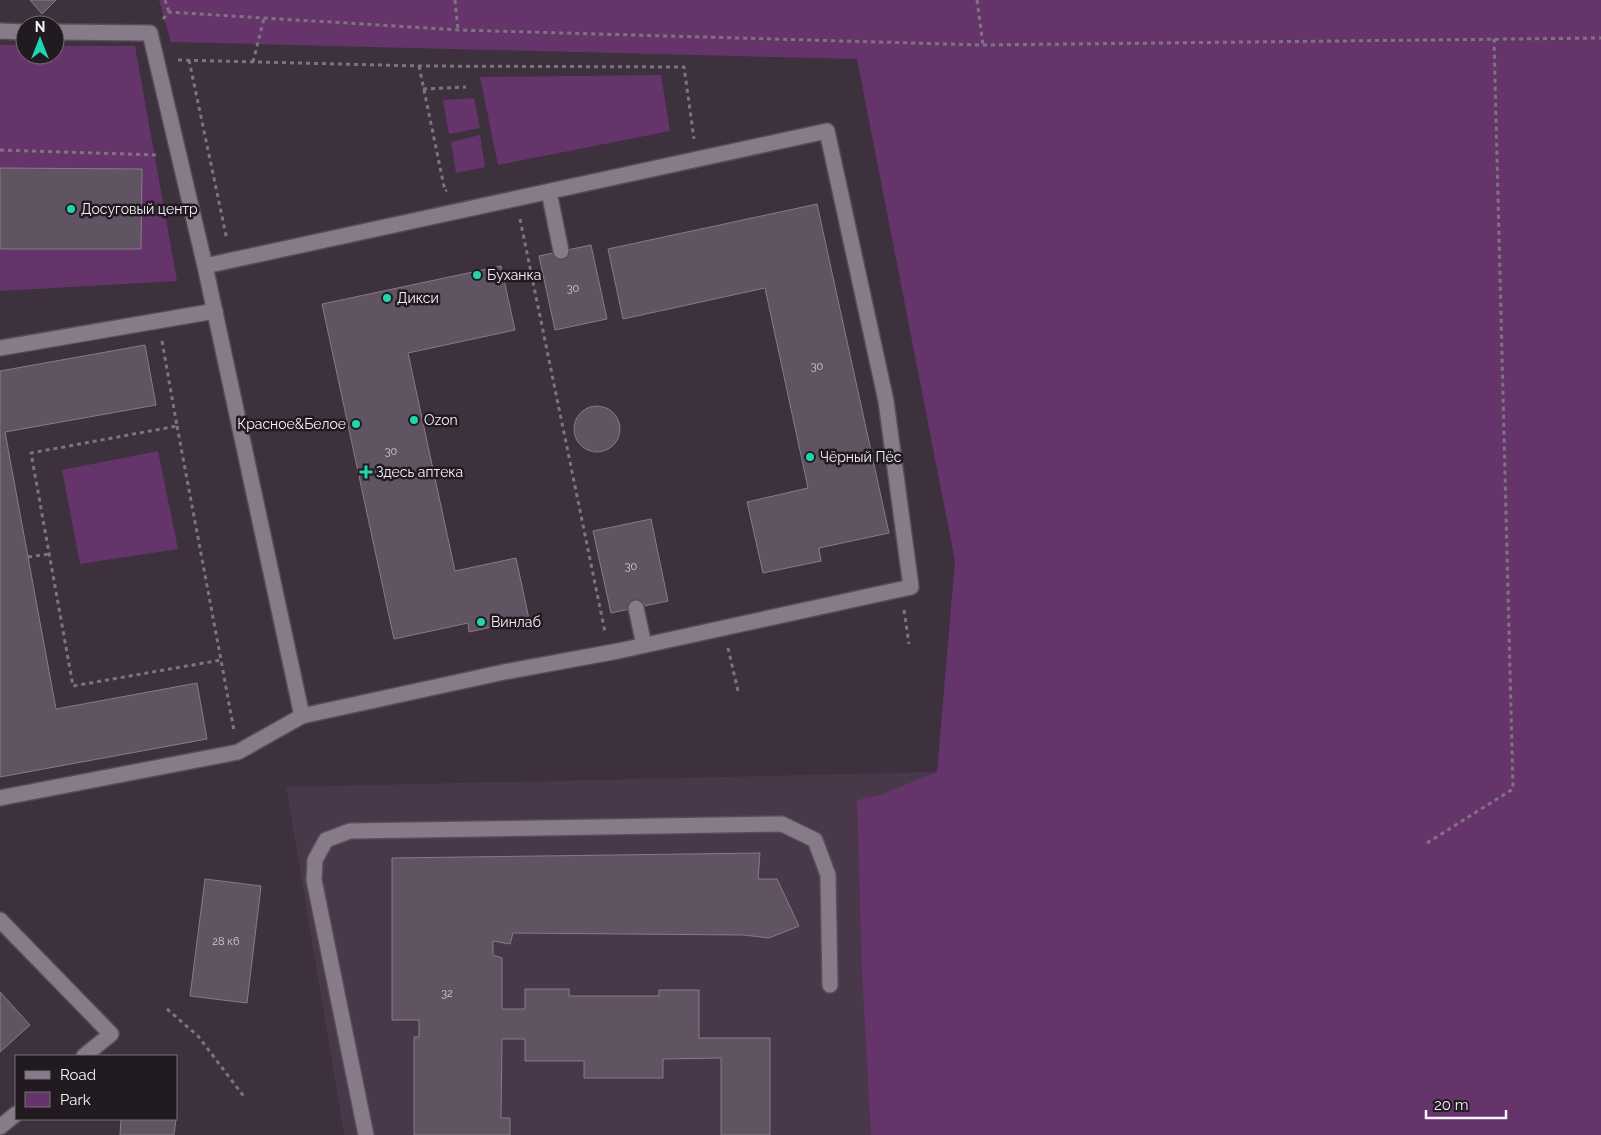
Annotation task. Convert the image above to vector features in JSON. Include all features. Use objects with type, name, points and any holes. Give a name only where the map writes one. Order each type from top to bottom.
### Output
[{"type":"lane","points":[[0,31],[15,32]]},
{"type":"lane","points":[[65,32],[150,33],[205,266],[302,716]]},
{"type":"lane","points":[[0,798],[238,752],[302,716],[504,672],[644,645],[911,588],[886,401],[828,131],[205,266]]},
{"type":"lane","points":[[549,192],[561,251]]},
{"type":"lane","points":[[0,348],[215,311]]},
{"type":"lane","points":[[636,608],[644,645]]},
{"type":"lane","points":[[366,1135],[314,880],[315,860],[326,840],[350,831],[782,824],[815,840],[828,875],[830,985]]},
{"type":"lane","points":[[0,920],[111,1034],[85,1055]]},
{"type":"lane","points":[[0,1127],[15,1115]]},
{"type":"path","points":[[165,0],[169,12]]},
{"type":"path","points":[[455,0],[458,30]]},
{"type":"path","points":[[977,0],[983,45]]},
{"type":"path","points":[[169,12],[458,30],[983,45],[1601,38]]},
{"type":"path","points":[[150,33],[169,12]]},
{"type":"path","points":[[253,62],[264,18]]},
{"type":"path","points":[[1427,843],[1513,790],[1494,38]]},
{"type":"path","points":[[157,60],[419,66],[684,67],[697,159]]},
{"type":"path","points":[[189,60],[231,261]]},
{"type":"path","points":[[419,66],[445,191],[454,188]]},
{"type":"path","points":[[423,89],[466,87]]},
{"type":"path","points":[[684,138],[694,136]]},
{"type":"path","points":[[0,150],[164,155]]},
{"type":"path","points":[[516,199],[609,652]]},
{"type":"path","points":[[158,321],[238,752]]},
{"type":"path","points":[[177,426],[30,453],[73,686],[221,660]]},
{"type":"path","points":[[28,557],[49,554]]},
{"type":"path","points":[[901,590],[908,644]]},
{"type":"path","points":[[723,628],[738,691]]},
{"type":"path","points":[[167,1009],[198,1036],[245,1098]]},
{"type":"shaded area","points":[[937,772],[941,1135],[344,1135],[286,787]]},
{"type":"green space","points":[[159,0],[1601,0],[1601,1135],[871,1135],[862,971],[857,800],[880,795],[937,772],[955,561],[857,59],[171,42]]},
{"type":"green space","points":[[0,45],[15,45],[15,65],[65,65],[65,46],[135,46],[177,281],[0,291]]},
{"type":"green space","points":[[661,75],[670,131],[498,165],[480,77]]},
{"type":"green space","points":[[474,98],[480,128],[449,134],[443,100]]},
{"type":"green space","points":[[480,135],[485,167],[456,173],[451,142]]},
{"type":"green space","points":[[158,451],[178,549],[80,564],[62,470]]},
{"type":"building","points":[[30,0],[56,0],[42,14]]},
{"type":"building","name":"Досуговый центр","points":[[0,168],[142,169],[141,249],[0,249]]},
{"type":"building","points":[[817,204],[889,533],[819,548],[821,561],[763,573],[747,502],[808,488],[765,288],[623,319],[608,249]]},
{"type":"building","points":[[591,245],[607,319],[555,330],[539,256]]},
{"type":"building","points":[[501,266],[515,330],[408,353],[455,571],[516,558],[529,619],[469,632],[468,623],[394,639],[322,304]]},
{"type":"building","points":[[145,345],[156,405],[5,432],[56,709],[197,683],[207,739],[0,777],[0,371]]},
{"type":"building","points":[[597,406],[610,410],[616,416],[620,429],[616,442],[610,448],[597,452],[584,448],[578,442],[574,429],[578,416],[584,410]]},
{"type":"building","points":[[651,519],[668,601],[611,613],[593,531]]},
{"type":"building","points":[[760,853],[758,879],[777,879],[799,926],[769,938],[744,935],[513,933],[510,944],[493,941],[493,955],[502,958],[502,1009],[525,1009],[525,989],[569,989],[569,996],[659,996],[659,990],[699,990],[699,1038],[770,1038],[770,1135],[721,1135],[721,1058],[663,1059],[663,1078],[584,1078],[584,1061],[525,1061],[525,1039],[502,1039],[501,1118],[510,1118],[510,1135],[414,1135],[414,1037],[419,1037],[419,1020],[392,1020],[392,858]]},
{"type":"building","points":[[205,879],[261,886],[247,1003],[190,996]]},
{"type":"building","points":[[0,992],[30,1025],[0,1052]]},
{"type":"building","points":[[121,1120],[176,1120],[174,1135],[120,1135]]},
{"type":"place","name":"Досуговый центр","points":[[71,209]]},
{"type":"place","name":"Буханка","points":[[477,275]]},
{"type":"place","name":"Дикси","points":[[387,298]]},
{"type":"place","name":"Ozon","points":[[414,420]]},
{"type":"place","name":"Красное&Белое","points":[[356,424]]},
{"type":"place","name":"Чёрный Пёс","points":[[810,457]]},
{"type":"place","name":"Здесь аптека","points":[[366,472]]},
{"type":"place","name":"Винлаб","points":[[481,622]]}]
